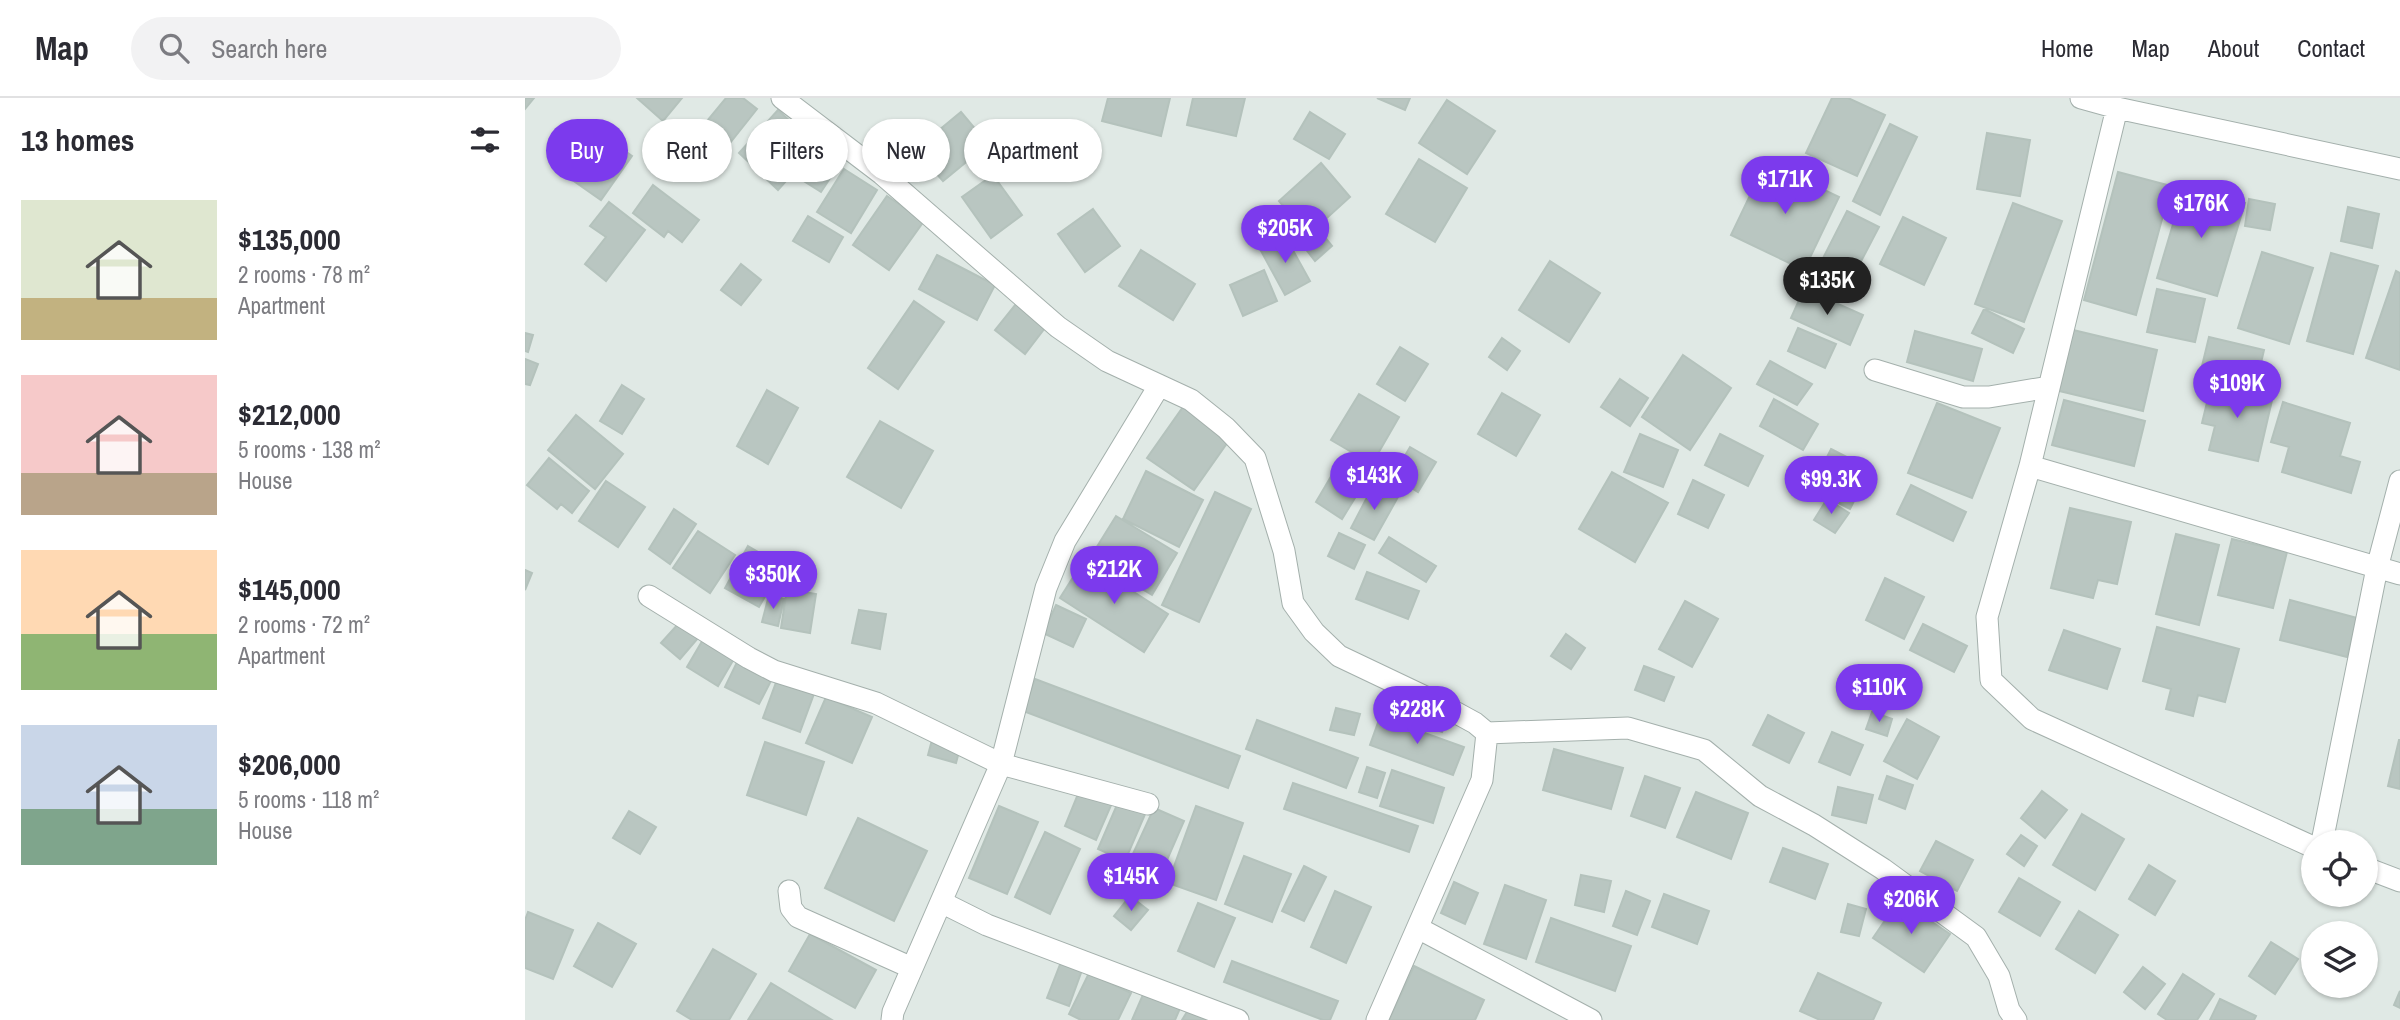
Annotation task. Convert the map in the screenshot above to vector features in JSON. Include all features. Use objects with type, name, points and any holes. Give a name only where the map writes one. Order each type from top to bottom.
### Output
[{"type":"street","points":[[782,98],[882,174],[1058,327],[1107,361],[1191,400],[1226,428],[1255,458],[1284,551],[1293,603],[1314,632],[1339,656],[1443,705],[1487,733],[1628,728],[1704,750],[1760,796],[1814,825],[1883,869],[1976,937],[1999,976],[2009,1010],[2016,1020]]},
{"type":"street","points":[[2081,98],[2400,169]]},
{"type":"street","points":[[2117,108],[2030,466],[1987,617],[1991,680],[2032,719],[2301,842]]},
{"type":"street","points":[[1875,370],[1963,397],[1989,397],[2049,387]]},
{"type":"street","points":[[892,1020],[1001,764],[1046,588],[1065,541],[1159,386]]},
{"type":"street","points":[[2030,466],[2400,574]]},
{"type":"street","points":[[2324,830],[2377,568],[2400,481]]},
{"type":"street","points":[[649,596],[774,671],[876,703],[1001,764],[1148,803]]},
{"type":"street","points":[[1377,1020],[1482,779],[1487,733]]},
{"type":"street","points":[[2378,873],[2400,881]]},
{"type":"street","points":[[789,891],[791,908],[798,917],[912,968]]},
{"type":"street","points":[[941,902],[988,925],[1238,1020]]},
{"type":"street","points":[[1418,928],[1591,1020]]},
{"type":"building","points":[[525,98],[534,98],[525,109]]},
{"type":"building","points":[[637,98],[682,98],[665,119],[661,119]]},
{"type":"building","points":[[726,98],[743,98],[757,109],[746,119],[732,140],[732,119],[709,119]]},
{"type":"building","points":[[1108,98],[1170,98],[1161,136],[1102,121]]},
{"type":"building","points":[[1193,98],[1245,98],[1236,136],[1187,125]]},
{"type":"building","points":[[1377,98],[1410,98],[1405,110]]},
{"type":"building","points":[[1832,98],[1848,98],[1885,115],[1857,176],[1806,153]]},
{"type":"building","points":[[1447,100],[1495,131],[1467,174],[1419,143]]},
{"type":"building","points":[[778,110],[788,119],[770,119]]},
{"type":"building","points":[[961,112],[967,119],[964,119],[964,164],[950,175],[950,121]]},
{"type":"building","points":[[1310,112],[1345,134],[1329,159],[1294,139]]},
{"type":"building","points":[[1890,124],[1917,137],[1880,215],[1853,201]]},
{"type":"building","points":[[1987,133],[2030,140],[2020,196],[1977,189]]},
{"type":"building","points":[[746,145],[746,160],[739,153]]},
{"type":"building","points":[[1419,159],[1467,188],[1435,242],[1386,214]]},
{"type":"building","points":[[1766,162],[1839,197],[1804,270],[1731,235]]},
{"type":"building","points":[[1321,163],[1350,197],[1308,235],[1279,201]]},
{"type":"building","points":[[848,172],[877,190],[851,233],[817,212],[836,182],[848,182]]},
{"type":"building","points":[[2118,172],[2171,186],[2136,315],[2084,300]]},
{"type":"building","points":[[575,182],[614,182],[601,200]]},
{"type":"building","points":[[770,182],[785,182],[778,190]]},
{"type":"building","points":[[805,182],[828,182],[821,192]]},
{"type":"building","points":[[983,182],[998,182],[1022,215],[991,238],[962,197]]},
{"type":"building","points":[[2185,184],[2245,203],[2217,296],[2157,278]]},
{"type":"building","points":[[653,185],[699,220],[682,242],[668,231],[664,237],[633,213]]},
{"type":"building","points":[[887,196],[924,221],[889,270],[853,245]]},
{"type":"building","points":[[2249,199],[2275,204],[2270,230],[2245,226]]},
{"type":"building","points":[[609,202],[645,230],[606,281],[585,264],[606,237],[590,226]]},
{"type":"building","points":[[2013,203],[2062,221],[2024,322],[1975,304]]},
{"type":"building","points":[[2348,207],[2379,214],[2372,248],[2341,241]]},
{"type":"building","points":[[1093,209],[1120,246],[1085,272],[1058,234]]},
{"type":"building","points":[[1847,211],[1879,227],[1846,290],[1815,274]]},
{"type":"building","points":[[808,216],[843,237],[829,262],[793,241]]},
{"type":"building","points":[[1903,217],[1946,238],[1924,285],[1880,264]]},
{"type":"building","points":[[1318,229],[1332,246],[1315,261],[1301,243]]},
{"type":"building","points":[[1285,236],[1310,281],[1285,295],[1260,249]]},
{"type":"building","points":[[1141,250],[1195,284],[1173,320],[1119,286]]},
{"type":"building","points":[[2262,252],[2313,268],[2289,344],[2238,328]]},
{"type":"building","points":[[2331,253],[2378,266],[2353,354],[2307,341]]},
{"type":"building","points":[[937,255],[995,285],[977,320],[919,289]]},
{"type":"building","points":[[1550,261],[1600,293],[1569,342],[1519,310]]},
{"type":"building","points":[[741,264],[761,280],[741,305],[721,290]]},
{"type":"building","points":[[1264,270],[1277,301],[1243,316],[1230,285]]},
{"type":"building","points":[[2396,271],[2400,273],[2400,370],[2366,358]]},
{"type":"building","points":[[1804,289],[1863,315],[1850,345],[1791,318]]},
{"type":"building","points":[[2157,289],[2205,299],[2195,342],[2147,332]]},
{"type":"building","points":[[914,301],[944,322],[898,389],[868,368]]},
{"type":"building","points":[[1016,304],[1045,328],[1025,354],[995,330]]},
{"type":"building","points":[[1984,309],[2024,329],[2013,353],[1972,333]]},
{"type":"building","points":[[1798,328],[1836,344],[1825,368],[1788,351]]},
{"type":"building","points":[[2069,329],[2157,350],[2143,411],[2055,390]]},
{"type":"building","points":[[1915,331],[1982,349],[1973,381],[1907,362]]},
{"type":"building","points":[[525,333],[533,335],[528,352],[525,351]]},
{"type":"building","points":[[2209,337],[2264,350],[2257,380],[2202,366]]},
{"type":"building","points":[[1502,338],[1520,351],[1507,370],[1489,357]]},
{"type":"building","points":[[1400,347],[1428,364],[1405,401],[1377,384]]},
{"type":"building","points":[[1683,355],[1731,388],[1690,450],[1642,417]]},
{"type":"building","points":[[525,359],[538,364],[530,385],[525,384]]},
{"type":"building","points":[[1770,361],[1812,384],[1797,405],[1757,384]]},
{"type":"building","points":[[1620,379],[1648,398],[1630,426],[1601,407]]},
{"type":"building","points":[[2212,382],[2273,396],[2258,461],[2209,450],[2215,426],[2202,423]]},
{"type":"building","points":[[622,385],[644,399],[622,434],[600,421]]},
{"type":"building","points":[[767,390],[798,408],[768,464],[737,446]]},
{"type":"building","points":[[1502,393],[1540,415],[1516,456],[1478,434]]},
{"type":"building","points":[[1359,394],[1399,417],[1372,464],[1331,440]]},
{"type":"building","points":[[1774,399],[1818,424],[1803,450],[1760,426]]},
{"type":"building","points":[[2064,400],[2145,421],[2134,466],[2052,445]]},
{"type":"building","points":[[2283,402],[2350,423],[2340,456],[2360,462],[2351,493],[2282,472],[2289,447],[2271,442]]},
{"type":"building","points":[[1937,403],[2000,428],[1972,498],[1908,473]]},
{"type":"building","points":[[1183,407],[1230,439],[1194,490],[1147,458]]},
{"type":"building","points":[[576,415],[623,454],[595,489],[548,450]]},
{"type":"building","points":[[880,421],[933,451],[901,508],[847,477]]},
{"type":"building","points":[[1640,434],[1678,450],[1663,487],[1624,472]]},
{"type":"building","points":[[1720,434],[1763,456],[1748,486],[1705,465]]},
{"type":"building","points":[[1410,447],[1436,462],[1418,492],[1393,476]]},
{"type":"building","points":[[1831,449],[1870,469],[1850,509],[1811,489]]},
{"type":"building","points":[[549,458],[589,491],[572,513],[561,504],[557,509],[527,485]]},
{"type":"building","points":[[1339,463],[1366,480],[1342,519],[1316,502]]},
{"type":"building","points":[[1146,471],[1203,500],[1179,547],[1123,519]]},
{"type":"building","points":[[1612,472],[1668,503],[1635,562],[1579,529]]},
{"type":"building","points":[[1693,480],[1724,495],[1708,528],[1678,514]]},
{"type":"building","points":[[606,481],[645,507],[618,547],[579,521]]},
{"type":"building","points":[[1374,484],[1398,497],[1374,540],[1351,528]]},
{"type":"building","points":[[1911,485],[1966,512],[1953,541],[1897,514]]},
{"type":"building","points":[[1215,492],[1251,509],[1199,622],[1162,605]]},
{"type":"building","points":[[1827,499],[1849,513],[1835,533],[1814,520]]},
{"type":"building","points":[[2070,508],[2131,522],[2117,584],[2098,580],[2093,598],[2051,588]]},
{"type":"building","points":[[674,509],[696,524],[670,564],[649,549]]},
{"type":"building","points":[[1116,516],[1177,553],[1152,595],[1090,558]]},
{"type":"building","points":[[698,531],[735,555],[710,593],[673,568]]},
{"type":"building","points":[[1339,533],[1365,545],[1354,569],[1328,556]]},
{"type":"building","points":[[2176,534],[2219,545],[2199,625],[2156,614]]},
{"type":"building","points":[[1389,537],[1436,566],[1426,582],[1379,553]]},
{"type":"building","points":[[2232,539],[2287,552],[2273,608],[2218,595]]},
{"type":"building","points":[[748,546],[782,566],[759,607],[725,588]]},
{"type":"building","points":[[1084,560],[1168,614],[1144,652],[1060,598]]},
{"type":"building","points":[[525,570],[532,573],[525,590]]},
{"type":"building","points":[[1367,572],[1419,591],[1408,619],[1356,599]]},
{"type":"building","points":[[1885,578],[1924,597],[1904,639],[1866,620]]},
{"type":"building","points":[[787,589],[816,594],[810,633],[781,628]]},
{"type":"building","points":[[769,595],[784,599],[778,626],[762,622]]},
{"type":"building","points":[[2290,600],[2357,618],[2347,657],[2280,640]]},
{"type":"building","points":[[1685,601],[1718,619],[1692,667],[1659,649]]},
{"type":"building","points":[[1056,605],[1086,619],[1073,647],[1043,633]]},
{"type":"building","points":[[859,610],[886,614],[880,649],[852,643]]},
{"type":"building","points":[[680,622],[698,638],[680,659],[661,643]]},
{"type":"building","points":[[1923,624],[1967,646],[1954,672],[1910,650]]},
{"type":"building","points":[[2157,627],[2239,649],[2225,702],[2198,695],[2193,716],[2166,709],[2171,689],[2143,681]]},
{"type":"building","points":[[2064,630],[2120,649],[2107,689],[2049,670]]},
{"type":"building","points":[[1566,634],[1585,648],[1571,669],[1551,656]]},
{"type":"building","points":[[704,638],[735,657],[718,686],[687,667]]},
{"type":"building","points":[[739,658],[774,675],[759,704],[725,687]]},
{"type":"building","points":[[1644,666],[1674,677],[1664,701],[1635,690]]},
{"type":"building","points":[[778,677],[815,691],[800,732],[763,718]]},
{"type":"building","points":[[1035,679],[1240,756],[1228,788],[1023,711]]},
{"type":"building","points":[[1388,688],[1449,711],[1442,732],[1380,709]]},
{"type":"building","points":[[826,697],[872,717],[852,763],[806,743]]},
{"type":"building","points":[[1336,708],[1360,714],[1354,735],[1330,730]]},
{"type":"building","points":[[1872,712],[1892,719],[1887,736],[1866,729]]},
{"type":"building","points":[[1768,715],[1804,733],[1789,763],[1753,745]]},
{"type":"building","points":[[1380,717],[1464,747],[1453,775],[1370,745]]},
{"type":"building","points":[[1907,719],[1939,737],[1917,779],[1884,761]]},
{"type":"building","points":[[1257,720],[1358,758],[1346,788],[1246,749]]},
{"type":"building","points":[[1832,732],[1863,745],[1850,775],[1819,762]]},
{"type":"building","points":[[932,740],[960,748],[956,763],[928,755]]},
{"type":"building","points":[[2400,740],[2400,789],[2388,786]]},
{"type":"building","points":[[765,742],[824,762],[806,815],[747,795]]},
{"type":"building","points":[[1554,749],[1623,768],[1611,809],[1543,790]]},
{"type":"building","points":[[1367,767],[1385,773],[1377,798],[1359,792]]},
{"type":"building","points":[[1392,770],[1444,788],[1433,823],[1380,806]]},
{"type":"building","points":[[1645,776],[1680,788],[1665,828],[1631,816]]},
{"type":"building","points":[[1887,776],[1913,785],[1905,809],[1879,799]]},
{"type":"building","points":[[1293,783],[1418,826],[1409,852],[1284,809]]},
{"type":"building","points":[[1838,787],[1873,795],[1866,823],[1832,815]]},
{"type":"building","points":[[1080,789],[1112,803],[1096,840],[1065,826]]},
{"type":"building","points":[[2042,791],[2067,810],[2045,838],[2021,818]]},
{"type":"building","points":[[1696,792],[1748,813],[1731,859],[1677,837]]},
{"type":"building","points":[[1119,800],[1146,812],[1125,861],[1098,849]]},
{"type":"building","points":[[999,806],[1038,822],[1007,894],[969,878]]},
{"type":"building","points":[[1196,806],[1243,823],[1216,900],[1168,883]]},
{"type":"building","points":[[1154,808],[1184,821],[1157,883],[1126,869]]},
{"type":"building","points":[[629,811],[656,827],[640,854],[613,838]]},
{"type":"building","points":[[2082,814],[2124,839],[2095,890],[2053,865]]},
{"type":"building","points":[[858,818],[927,851],[894,921],[825,888]]},
{"type":"building","points":[[1045,832],[1080,849],[1050,914],[1015,897]]},
{"type":"building","points":[[2021,835],[2037,846],[2024,866],[2007,854]]},
{"type":"building","points":[[1936,841],[1973,860],[1957,891],[1920,871]]},
{"type":"building","points":[[1783,848],[1828,864],[1815,899],[1770,882]]},
{"type":"building","points":[[1244,856],[1291,874],[1272,922],[1225,904]]},
{"type":"building","points":[[2149,865],[2175,881],[2155,915],[2129,899]]},
{"type":"building","points":[[1304,866],[1326,877],[1304,921],[1282,911]]},
{"type":"building","points":[[1581,875],[1611,881],[1604,912],[1575,905]]},
{"type":"building","points":[[2019,878],[2060,902],[2040,936],[1999,912]]},
{"type":"building","points":[[1454,882],[1478,893],[1465,924],[1441,913]]},
{"type":"building","points":[[1505,885],[1546,900],[1526,959],[1484,944]]},
{"type":"building","points":[[1335,891],[1371,907],[1346,963],[1311,947]]},
{"type":"building","points":[[1626,891],[1650,901],[1637,935],[1613,926]]},
{"type":"building","points":[[1664,894],[1709,911],[1697,944],[1652,927]]},
{"type":"building","points":[[1130,896],[1148,910],[1131,930],[1114,916]]},
{"type":"building","points":[[1899,900],[1950,934],[1924,972],[1873,938]]},
{"type":"building","points":[[1198,903],[1235,918],[1214,967],[1178,951]]},
{"type":"building","points":[[1848,904],[1866,909],[1859,936],[1841,932]]},
{"type":"building","points":[[2079,911],[2118,935],[2095,973],[2056,949]]},
{"type":"building","points":[[528,912],[573,930],[553,979],[525,968],[525,920]]},
{"type":"building","points":[[1551,918],[1631,946],[1615,991],[1536,962]]},
{"type":"building","points":[[598,923],[636,944],[612,987],[574,966]]},
{"type":"building","points":[[810,934],[876,970],[855,1008],[789,971]]},
{"type":"building","points":[[2271,942],[2298,959],[2275,994],[2249,976]]},
{"type":"building","points":[[713,949],[756,974],[729,1020],[692,1020],[677,1011]]},
{"type":"building","points":[[1232,961],[1338,1001],[1330,1020],[1323,1020],[1224,982]]},
{"type":"building","points":[[1061,962],[1082,970],[1069,1006],[1047,998]]},
{"type":"building","points":[[1414,966],[1484,1000],[1475,1020],[1389,1020]]},
{"type":"building","points":[[2143,967],[2165,984],[2145,1009],[2124,992]]},
{"type":"building","points":[[1089,973],[1131,993],[1118,1020],[1081,1020],[1069,1014]]},
{"type":"building","points":[[1818,973],[1881,1003],[1873,1020],[1820,1020],[1800,1011]]},
{"type":"building","points":[[2183,974],[2214,994],[2197,1020],[2167,1020],[2158,1014]]},
{"type":"building","points":[[771,983],[832,1020],[748,1020]]},
{"type":"building","points":[[1145,990],[1181,1006],[1175,1020],[1132,1020]]},
{"type":"building","points":[[2400,991],[2400,1008],[2394,1005]]},
{"type":"building","points":[[2220,999],[2256,1016],[2254,1020],[2210,1020]]},
{"type":"building","points":[[1190,1007],[1213,1020],[1182,1020]]}]
